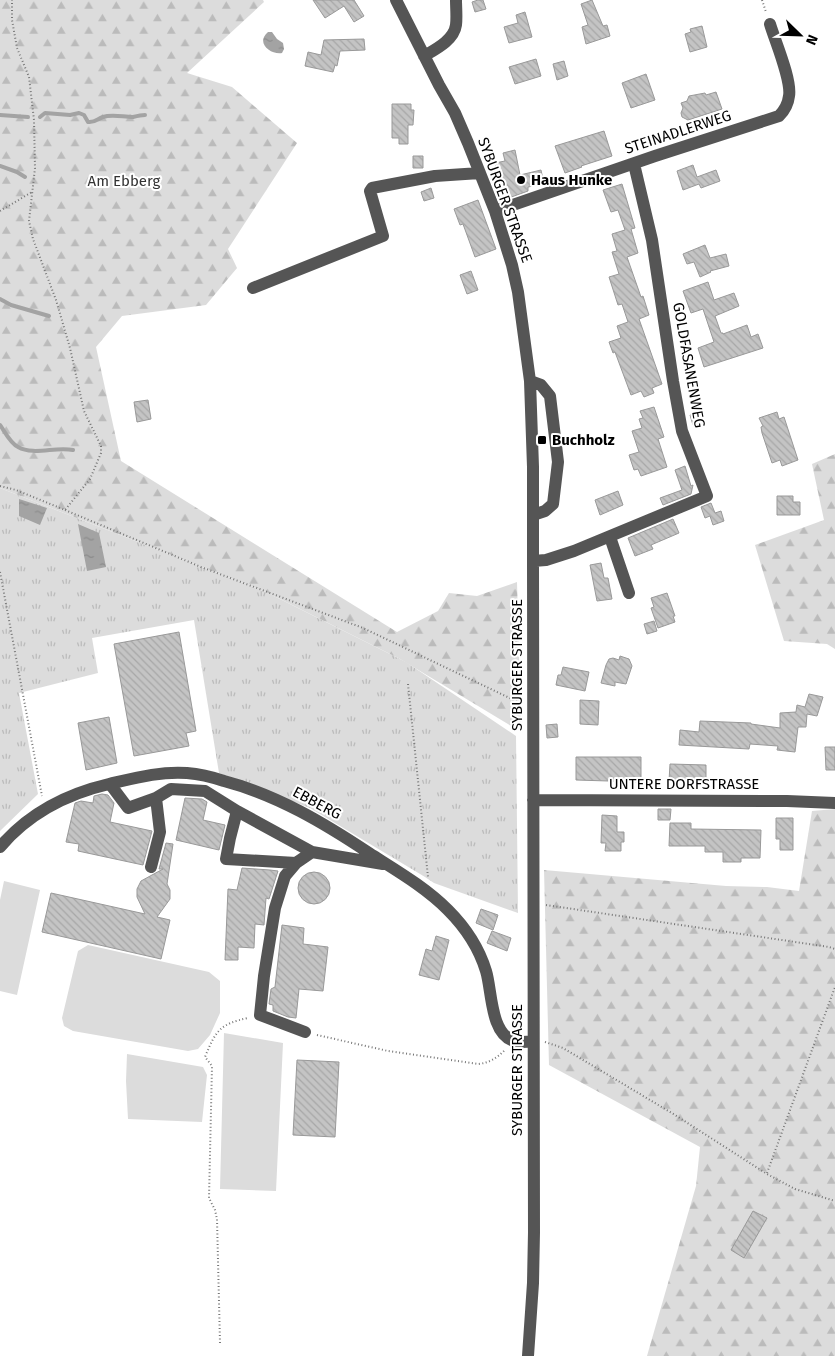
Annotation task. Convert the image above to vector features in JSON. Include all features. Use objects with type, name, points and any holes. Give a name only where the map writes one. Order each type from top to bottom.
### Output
[{"type":"street","name":"SYBURGER STRASSE","points":[[396,0],[455,113],[495,211],[512,265],[518,292],[530,381],[533,515],[534,1232],[528,1356]]},
{"type":"street","points":[[424,56],[439,48],[453,35],[456,26],[456,0]]},
{"type":"street","name":"STEINADLERWEG","points":[[495,211],[779,116],[786,110],[790,94],[786,72],[770,24]]},
{"type":"street","name":"GOLDFASANENWEG","points":[[533,561],[556,557],[610,537],[707,496],[682,431],[652,240],[634,164]]},
{"type":"street","points":[[253,288],[383,236],[370,192],[372,188],[434,176],[480,173]]},
{"type":"street","points":[[530,381],[541,385],[550,396],[558,462],[554,504],[545,511],[533,515]]},
{"type":"street","points":[[610,537],[629,593]]},
{"type":"street","name":"EBBERG","points":[[0,847],[20,826],[45,809],[75,793],[156,774],[188,773],[241,785],[301,811],[333,829],[426,889],[450,911],[467,932],[480,955],[486,972],[495,1019],[506,1037],[513,1041]]},
{"type":"street","points":[[110,784],[128,808],[156,798],[171,788],[205,791],[237,811],[312,852],[388,865]]},
{"type":"street","points":[[151,867],[160,832],[156,798]]},
{"type":"street","name":"UNTERE DORFSTRASSE","points":[[533,800],[835,803]]},
{"type":"street","points":[[237,811],[226,859],[296,863]]},
{"type":"street","points":[[305,1032],[260,1015],[275,908],[285,876],[296,863],[312,852]]},
{"type":"street","points":[[513,1041],[533,1041]]},
{"type":"path","points":[[12,0],[12,20],[17,48],[29,77],[34,120],[35,168],[29,221],[33,239],[56,300],[70,348],[84,411],[101,446],[101,453],[90,480],[65,510]]},
{"type":"path","points":[[0,211],[33,192]]},
{"type":"path","points":[[0,486],[16,490],[201,567],[363,628],[533,709]]},
{"type":"path","points":[[0,572],[45,809]]},
{"type":"path","points":[[408,684],[428,873],[426,889]]},
{"type":"path","points":[[533,904],[828,946],[835,949]]},
{"type":"path","points":[[767,1174],[835,988]]},
{"type":"path","points":[[220,1343],[217,1219],[209,1198],[212,1066],[205,1056],[217,1033],[224,1026],[238,1020],[260,1015]]},
{"type":"path","points":[[305,1032],[388,1051],[478,1064],[498,1057],[513,1041]]},
{"type":"path","points":[[533,1041],[547,1042],[563,1048],[675,1115],[767,1174],[795,1189],[835,1201]]},
{"type":"green space","name":"Am Ebberg","points":[[0,0],[263,0],[264,2],[187,73],[232,87],[297,143],[228,249],[237,268],[206,305],[122,316],[96,347],[121,461],[397,632],[438,611],[449,593],[477,596],[517,582],[521,732],[400,659],[266,592],[0,488]]},
{"type":"green space","points":[[835,454],[835,649],[827,644],[784,641],[755,545],[824,520],[812,464]]},
{"type":"green space","points":[[0,488],[266,592],[406,662],[516,736],[518,913],[434,883],[310,808],[219,773],[194,620],[92,638],[98,673],[19,693],[38,794],[0,831]]},
{"type":"green space","points":[[835,809],[835,1356],[647,1356],[696,1186],[700,1147],[549,1065],[544,870],[799,891],[812,811]]},
{"type":"green space","points":[[4,881],[40,890],[17,995],[0,991],[0,900]]},
{"type":"green space","points":[[88,945],[209,972],[220,981],[220,1013],[210,1035],[198,1049],[188,1051],[73,1031],[64,1026],[62,1018],[78,951]]},
{"type":"green space","points":[[224,1033],[283,1043],[276,1191],[220,1189]]},
{"type":"green space","points":[[127,1054],[203,1067],[207,1075],[202,1122],[128,1119]]},
{"type":"water","points":[[268,32],[272,32],[283,43],[284,49],[282,53],[269,50],[264,44],[264,36]]},
{"type":"water","points":[[19,499],[47,508],[40,525],[19,516]]},
{"type":"water","points":[[78,524],[99,533],[106,567],[87,571]]},
{"type":"building","points":[[313,0],[354,0],[364,16],[354,22],[344,6],[325,18]]},
{"type":"building","points":[[483,0],[486,9],[475,12],[472,2]]},
{"type":"building","points":[[592,0],[603,26],[607,25],[610,36],[586,44],[582,27],[588,25],[581,4]]},
{"type":"building","points":[[525,12],[532,37],[509,43],[504,27],[518,23],[516,15]]},
{"type":"building","points":[[702,26],[707,47],[690,52],[685,34],[691,32],[690,29]]},
{"type":"building","points":[[364,39],[365,50],[340,51],[337,66],[335,65],[333,72],[305,66],[308,52],[321,55],[324,40]]},
{"type":"building","points":[[536,59],[541,76],[515,84],[509,67]]},
{"type":"building","points":[[564,61],[568,76],[557,80],[553,64]]},
{"type":"building","points":[[646,74],[655,100],[631,108],[622,83]]},
{"type":"building","points":[[716,92],[722,109],[688,120],[682,117],[683,108],[681,103],[687,101],[689,96],[705,93],[706,95]]},
{"type":"building","points":[[392,104],[411,104],[411,110],[414,110],[413,125],[408,125],[408,144],[399,144],[399,138],[392,138]]},
{"type":"building","points":[[604,131],[612,156],[565,173],[555,146]]},
{"type":"building","name":"Haus Hunke","points":[[515,150],[520,175],[541,170],[544,184],[528,187],[528,191],[503,200],[495,163],[505,161],[503,153]]},
{"type":"building","points":[[413,156],[423,156],[423,168],[413,168]]},
{"type":"building","points":[[693,165],[697,177],[716,170],[720,181],[701,188],[699,184],[683,190],[677,171]]},
{"type":"building","points":[[622,184],[635,228],[631,229],[638,253],[627,257],[649,315],[639,319],[662,384],[652,388],[654,393],[644,397],[641,391],[631,395],[615,352],[613,353],[609,342],[621,338],[617,326],[628,322],[622,304],[618,305],[609,277],[619,274],[612,252],[617,251],[612,234],[625,230],[618,210],[611,212],[603,190]]},
{"type":"building","points":[[431,188],[434,198],[424,201],[421,192]]},
{"type":"building","points":[[478,200],[496,249],[475,257],[463,224],[460,225],[454,209]]},
{"type":"building","points":[[705,245],[710,258],[726,254],[729,266],[710,271],[700,277],[694,262],[687,264],[683,254]]},
{"type":"building","points":[[471,271],[478,290],[467,294],[460,275]]},
{"type":"building","points":[[708,282],[714,300],[734,293],[739,306],[715,316],[721,333],[723,334],[747,325],[751,337],[758,334],[763,348],[704,367],[698,348],[714,342],[703,309],[691,313],[683,291]]},
{"type":"building","points":[[148,400],[151,419],[137,422],[134,402]]},
{"type":"building","points":[[654,407],[664,437],[658,439],[667,467],[641,476],[638,469],[634,470],[629,455],[639,452],[632,431],[642,428],[639,419],[643,418],[640,411]]},
{"type":"building","points":[[699,412],[703,422],[693,425],[690,415]]},
{"type":"building","points":[[777,412],[779,419],[784,417],[798,460],[782,466],[780,460],[772,463],[762,433],[761,427],[763,426],[759,418]]},
{"type":"building","points":[[685,466],[691,486],[693,485],[691,494],[663,505],[660,498],[682,490],[675,470]]},
{"type":"building","points":[[618,491],[623,505],[600,515],[595,500]]},
{"type":"building","points":[[777,496],[793,496],[793,502],[800,502],[800,515],[777,515]]},
{"type":"building","points":[[711,503],[715,513],[721,511],[724,521],[713,525],[710,516],[705,518],[701,507]]},
{"type":"building","points":[[673,519],[679,533],[651,545],[653,549],[635,556],[628,538]]},
{"type":"building","points":[[601,563],[604,578],[608,578],[612,599],[597,601],[590,565]]},
{"type":"building","points":[[667,593],[675,616],[673,616],[675,622],[658,628],[651,608],[654,607],[651,598]]},
{"type":"building","points":[[654,621],[657,631],[647,634],[644,624]]},
{"type":"building","points":[[179,632],[196,731],[186,733],[189,746],[134,756],[114,644]]},
{"type":"building","points":[[620,656],[629,659],[632,666],[626,684],[615,682],[615,686],[601,683],[609,659],[619,660]]},
{"type":"building","points":[[563,667],[589,672],[585,691],[556,685],[558,675],[561,675]]},
{"type":"building","points":[[809,694],[823,697],[817,716],[807,714],[806,727],[798,727],[795,752],[777,750],[778,746],[750,744],[749,749],[679,745],[680,730],[699,732],[700,721],[751,723],[780,728],[780,713],[796,712],[797,705],[805,707]]},
{"type":"building","points":[[580,700],[599,701],[598,725],[580,724]]},
{"type":"building","points":[[109,717],[117,763],[86,770],[78,723]]},
{"type":"building","points":[[557,724],[558,737],[547,738],[546,725]]},
{"type":"building","points":[[825,747],[835,747],[835,770],[826,770]]},
{"type":"building","points":[[576,757],[641,757],[641,782],[576,780]]},
{"type":"building","points":[[670,764],[706,765],[706,782],[669,781]]},
{"type":"building","points":[[108,795],[114,803],[110,822],[152,831],[143,865],[78,851],[79,844],[66,842],[75,803],[81,801],[93,803],[94,796]]},
{"type":"building","points":[[185,798],[202,799],[207,802],[203,820],[225,825],[219,850],[176,840]]},
{"type":"building","points":[[658,809],[671,809],[670,820],[658,820]]},
{"type":"building","points":[[602,815],[617,816],[617,832],[624,832],[624,842],[621,842],[621,851],[605,851],[606,843],[601,843]]},
{"type":"building","points":[[776,818],[793,818],[793,850],[780,850],[780,839],[776,839]]},
{"type":"building","points":[[670,823],[691,823],[691,829],[761,830],[760,858],[741,858],[741,862],[723,862],[723,852],[705,852],[705,846],[669,846]]},
{"type":"building","points":[[166,843],[173,844],[167,884],[170,890],[170,899],[157,917],[170,920],[161,959],[42,932],[51,893],[145,914],[137,897],[137,889],[141,881],[163,869],[159,869]]},
{"type":"building","points":[[242,868],[278,871],[269,899],[266,898],[264,925],[255,924],[254,948],[238,947],[238,960],[225,960],[228,889],[237,890]]},
{"type":"building","points":[[314,872],[320,873],[325,877],[329,882],[329,894],[325,899],[320,903],[314,904],[308,903],[303,899],[299,894],[298,888],[299,882],[303,877],[308,873]]},
{"type":"building","points":[[481,909],[498,915],[493,930],[476,923]]},
{"type":"building","points":[[282,925],[304,928],[303,944],[328,947],[323,991],[299,989],[296,1018],[273,1011],[273,1005],[269,1004],[271,989],[275,987]]},
{"type":"building","points":[[492,931],[511,938],[507,951],[487,943]]},
{"type":"building","points":[[436,936],[449,940],[439,980],[419,975],[426,949],[432,951]]},
{"type":"building","points":[[297,1060],[339,1062],[335,1137],[293,1135]]},
{"type":"building","points":[[753,1211],[767,1218],[744,1258],[731,1250]]},
{"type":"waterway","points":[[40,117],[45,113],[70,115],[79,113],[84,115],[88,122],[90,122],[106,116],[133,117],[145,115]]},
{"type":"waterway","points":[[0,115],[28,117]]},
{"type":"waterway","points":[[0,166],[25,177]]},
{"type":"waterway","points":[[0,299],[11,305],[49,316]]},
{"type":"waterway","points":[[0,425],[13,443],[24,450],[73,450]]},
{"type":"place","name":"Haus Hunke","points":[[521,180]]},
{"type":"place","name":"Buchholz","points":[[542,440]]}]
